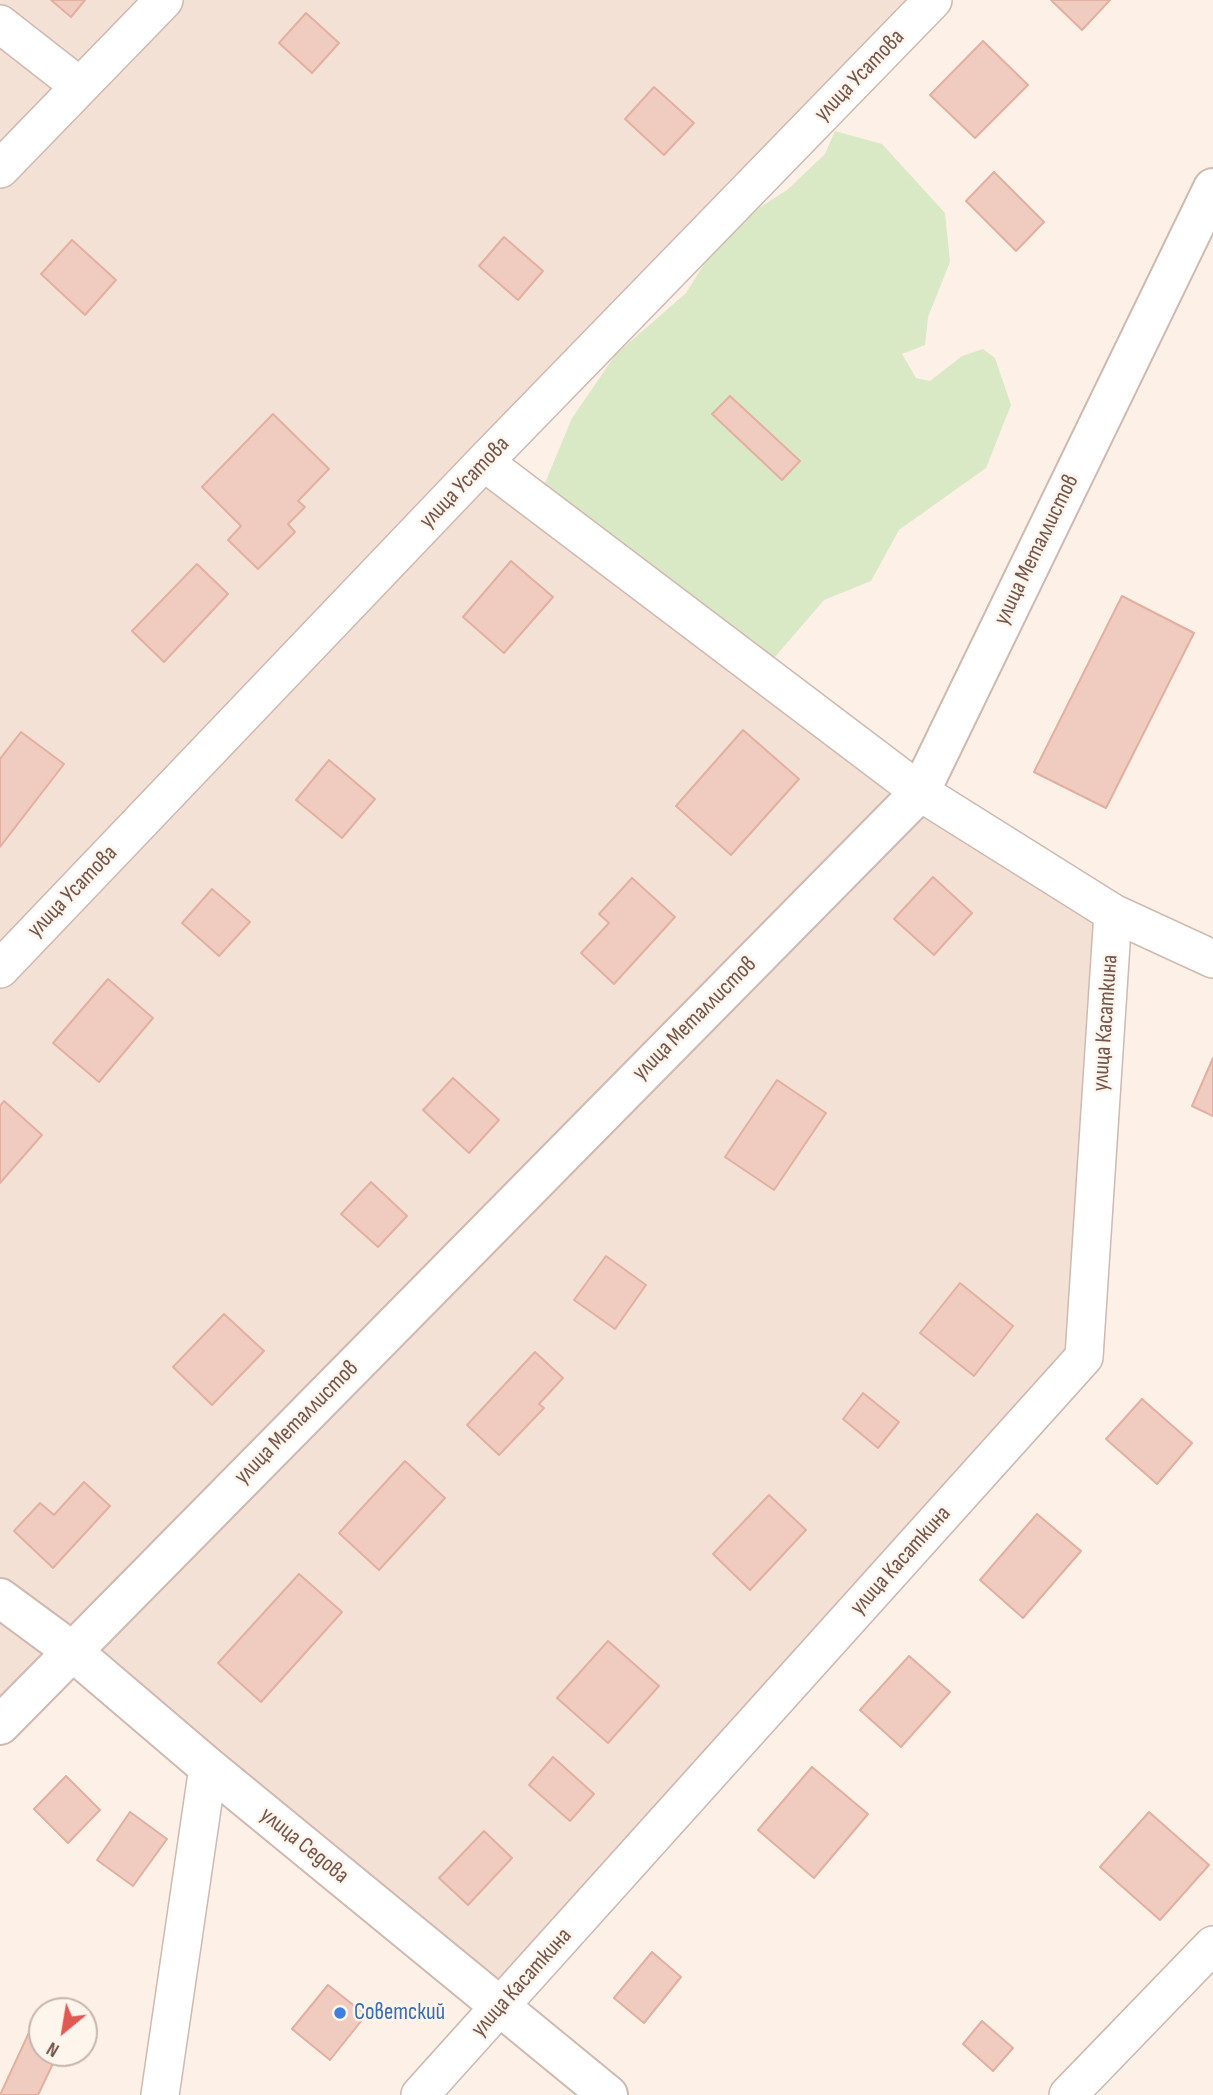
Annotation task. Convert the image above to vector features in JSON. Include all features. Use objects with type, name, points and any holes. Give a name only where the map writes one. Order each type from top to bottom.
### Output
[{"type":"street","points":[[0,169],[78,85],[164,0]]},
{"type":"street","name":"улица Усатова","points":[[0,969],[485,462],[933,0]]},
{"type":"street","points":[[0,24],[78,85]]},
{"type":"street","name":"улица Металлистов","points":[[0,1725],[920,792],[1213,188]]},
{"type":"street","points":[[485,462],[920,792],[1113,914],[1213,959]]},
{"type":"street","name":"улица Касаткина","points":[[420,2095],[1084,1357],[1113,914]]},
{"type":"street","name":"улица Седова","points":[[0,1598],[72,1651],[208,1767],[608,2095]]},
{"type":"street","points":[[160,2095],[208,1767]]},
{"type":"street","points":[[1068,2095],[1213,1945]]},
{"type":"shaded area","points":[[0,0],[933,0],[485,462],[1113,913],[1084,1357],[501,2007],[72,1651],[0,1724]]},
{"type":"green space","points":[[835,131],[882,144],[945,213],[950,262],[928,317],[925,345],[902,354],[916,378],[930,381],[962,356],[983,349],[995,358],[1011,405],[986,468],[899,530],[871,581],[824,600],[756,679],[585,541],[545,483],[572,418],[616,354],[686,293],[726,229],[787,190],[825,154]]},
{"type":"building","points":[[51,0],[85,0],[71,17]]},
{"type":"building","points":[[1051,0],[1110,0],[1082,30]]},
{"type":"building","points":[[306,13],[339,43],[312,73],[279,43]]},
{"type":"building","points":[[983,41],[1028,85],[975,138],[930,95]]},
{"type":"building","points":[[654,87],[694,123],[664,155],[625,119]]},
{"type":"building","points":[[994,172],[1044,222],[1016,251],[966,201]]},
{"type":"building","points":[[504,237],[543,271],[518,300],[479,266]]},
{"type":"building","points":[[72,240],[116,280],[85,315],[41,274]]},
{"type":"building","points":[[730,396],[800,461],[782,480],[712,414]]},
{"type":"building","points":[[273,414],[329,469],[298,501],[305,507],[288,524],[295,532],[258,569],[228,540],[241,526],[202,487]]},
{"type":"building","points":[[511,561],[553,597],[504,653],[463,617]]},
{"type":"building","points":[[197,564],[228,594],[164,662],[132,631]]},
{"type":"building","points":[[1122,596],[1194,633],[1106,808],[1034,772]]},
{"type":"building","points":[[743,730],[799,779],[731,855],[676,806]]},
{"type":"building","points":[[21,732],[64,764],[0,847],[0,759]]},
{"type":"building","points":[[329,760],[375,799],[342,838],[296,800]]},
{"type":"building","points":[[933,877],[972,913],[934,955],[894,919]]},
{"type":"building","points":[[632,878],[675,917],[614,984],[581,953],[609,923],[599,914]]},
{"type":"building","points":[[212,889],[250,922],[219,956],[182,923]]},
{"type":"building","points":[[108,979],[153,1018],[99,1082],[53,1043]]},
{"type":"building","points":[[1213,1058],[1213,1116],[1192,1106]]},
{"type":"building","points":[[453,1078],[499,1120],[469,1153],[423,1110]]},
{"type":"building","points":[[777,1080],[826,1113],[774,1190],[725,1157]]},
{"type":"building","points":[[4,1101],[42,1135],[0,1183],[0,1106]]},
{"type":"building","points":[[371,1182],[407,1216],[378,1247],[341,1214]]},
{"type":"building","points":[[606,1256],[646,1285],[615,1329],[574,1300]]},
{"type":"building","points":[[960,1283],[1013,1326],[974,1376],[920,1333]]},
{"type":"building","points":[[224,1314],[264,1351],[212,1405],[173,1367]]},
{"type":"building","points":[[535,1352],[563,1378],[539,1404],[544,1408],[499,1455],[467,1425]]},
{"type":"building","points":[[863,1393],[899,1422],[878,1448],[843,1419]]},
{"type":"building","points":[[1142,1399],[1192,1443],[1157,1484],[1106,1439]]},
{"type":"building","points":[[405,1461],[445,1498],[379,1570],[339,1533]]},
{"type":"building","points":[[84,1482],[110,1506],[53,1568],[14,1531],[40,1503],[54,1515]]},
{"type":"building","points":[[769,1495],[806,1530],[750,1590],[713,1554]]},
{"type":"building","points":[[1037,1514],[1081,1551],[1023,1618],[980,1580]]},
{"type":"building","points":[[299,1574],[342,1612],[261,1702],[218,1663]]},
{"type":"building","points":[[608,1641],[659,1686],[608,1743],[557,1698]]},
{"type":"building","points":[[909,1656],[950,1692],[901,1747],[860,1710]]},
{"type":"building","points":[[553,1757],[594,1794],[570,1821],[529,1785]]},
{"type":"building","points":[[812,1767],[868,1814],[814,1878],[758,1830]]},
{"type":"building","points":[[66,1776],[100,1810],[68,1843],[34,1809]]},
{"type":"building","points":[[130,1812],[167,1839],[133,1886],[97,1860]]},
{"type":"building","points":[[1149,1812],[1209,1865],[1160,1920],[1100,1867]]},
{"type":"building","points":[[484,1831],[512,1858],[468,1905],[439,1878]]},
{"type":"building","points":[[652,1952],[681,1977],[644,2023],[614,1998]]},
{"type":"building","points":[[328,1985],[366,2015],[330,2060],[292,2029]]},
{"type":"building","points":[[982,2021],[1013,2048],[993,2071],[963,2044]]},
{"type":"building","points":[[28,2035],[28,2067],[51,2067],[38,2095],[0,2095]]},
{"type":"place","name":"Советский","points":[[340,2013]]}]
